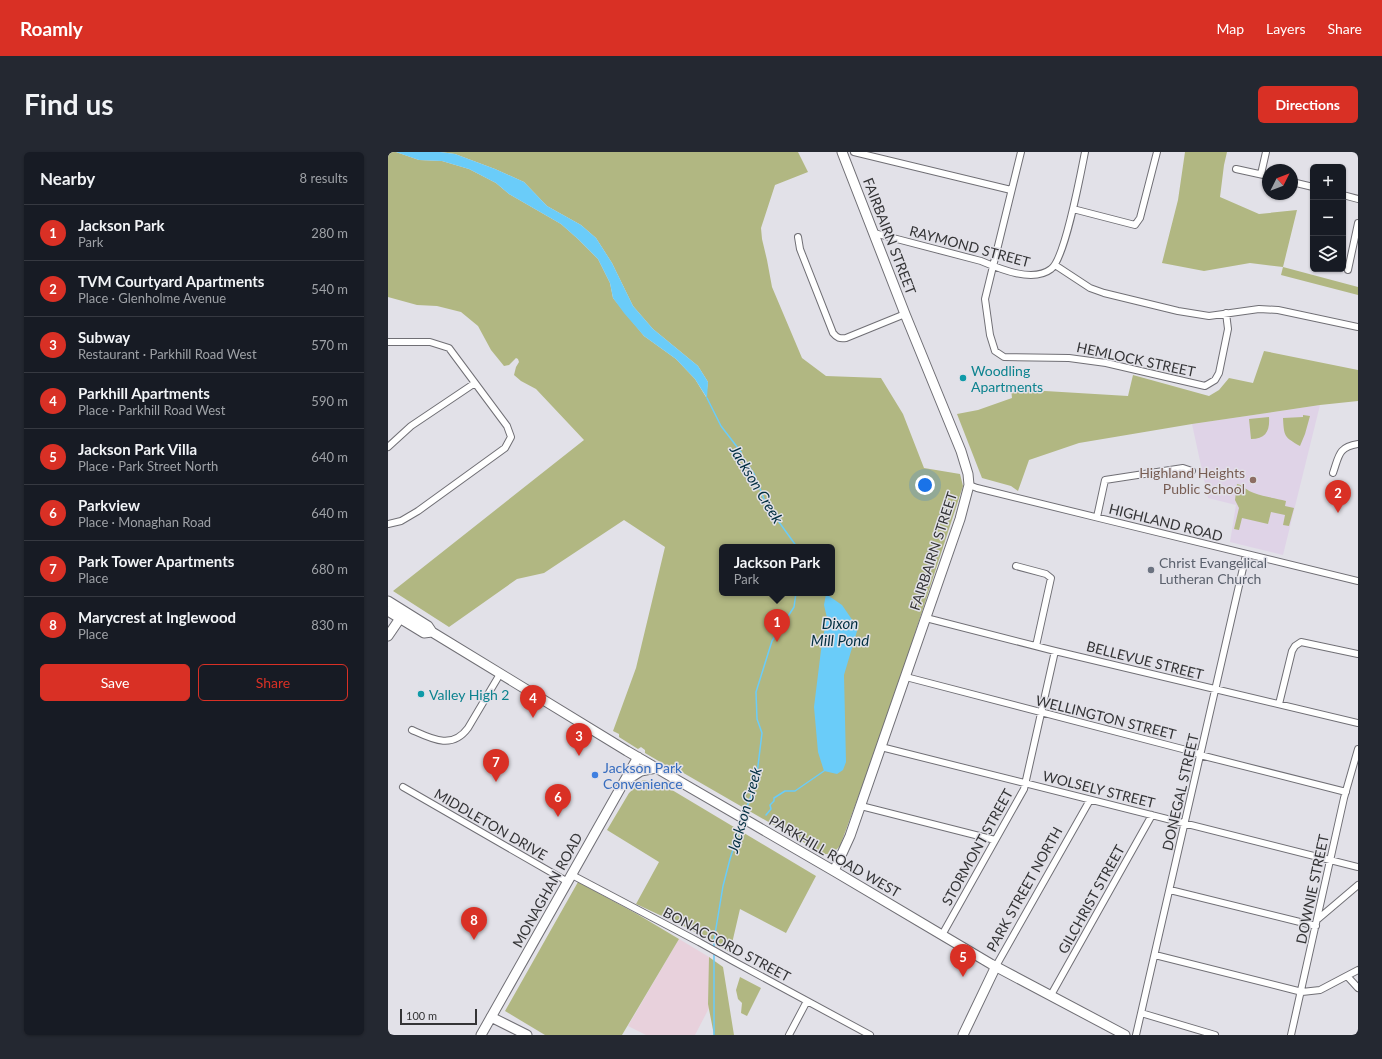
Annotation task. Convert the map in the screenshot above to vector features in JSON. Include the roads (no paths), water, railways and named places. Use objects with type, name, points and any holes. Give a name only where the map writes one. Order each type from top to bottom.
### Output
[{"type":"main road","name":"FAIRBAIRN STREET","points":[[834,871],[850,836],[861,806],[960,519],[970,485],[961,451],[905,314],[842,152]]},
{"type":"main road","name":"PARKHILL ROAD WEST","points":[[388,601],[397,612],[424,633],[432,632],[656,768],[942,935],[996,966],[1126,1035]]},
{"type":"main road","points":[[388,625],[397,612]]},
{"type":"main road","points":[[388,636],[397,612]]},
{"type":"main road","name":"MONAGHAN ROAD","points":[[481,1035],[638,757]]},
{"type":"main road","points":[[624,782],[641,771],[656,768]]},
{"type":"main road","name":"PARK STREET NORTH","points":[[963,1035],[996,966]]},
{"type":"main road","points":[[492,1017],[527,1035]]},
{"type":"street","points":[[854,152],[1011,190]]},
{"type":"street","name":"HEMLOCK STREET","points":[[1021,152],[985,299],[987,321],[995,351],[1004,357],[1068,358],[1106,363],[1205,386],[1215,380],[1219,373],[1228,329],[1226,314]]},
{"type":"street","points":[[1086,152],[1061,254],[1055,265],[1090,288],[1104,293],[1183,312],[1210,316],[1259,309],[1278,310],[1358,327]]},
{"type":"street","points":[[1073,209],[1135,225],[1140,218],[1157,152]]},
{"type":"street","points":[[1236,169],[1261,174],[1266,152]]},
{"type":"street","points":[[1298,184],[1310,187]]},
{"type":"street","points":[[1346,196],[1358,199]]},
{"type":"street","points":[[1348,270],[1355,250],[1358,223]]},
{"type":"street","name":"RAYMOND STREET","points":[[874,233],[981,261],[992,266],[1027,276],[1040,274],[1051,269],[1055,265]]},
{"type":"street","points":[[798,237],[800,249],[833,334],[837,338],[846,338],[905,314]]},
{"type":"street","points":[[388,342],[430,342],[449,348],[506,426],[511,437],[505,448],[418,511],[401,522],[388,524]]},
{"type":"street","points":[[388,447],[412,426],[475,383]]},
{"type":"street","points":[[1333,473],[1340,453],[1348,446],[1358,444]]},
{"type":"street","points":[[1097,517],[1106,480],[1184,468],[1192,471]]},
{"type":"street","name":"HIGHLAND ROAD","points":[[970,485],[1246,555],[1358,581]]},
{"type":"street","name":"DONEGAL STREET","points":[[1136,1035],[1246,555]]},
{"type":"street","points":[[1016,566],[1046,574],[1051,578],[1036,646]]},
{"type":"street","name":"BELLEVUE STREET","points":[[926,618],[1215,690],[1358,723]]},
{"type":"street","points":[[1279,704],[1292,652],[1295,646],[1301,642],[1358,654]]},
{"type":"street","name":"STORMONT STREET","points":[[942,935],[1024,789],[1055,651]]},
{"type":"street","points":[[412,730],[441,742],[452,740],[461,736],[468,728],[500,674]]},
{"type":"street","name":"WELLINGTON STREET","points":[[906,677],[1346,792]]},
{"type":"street","name":"WOLSELY STREET","points":[[881,747],[1358,867]]},
{"type":"street","name":"DOWNIE STREET","points":[[1291,1035],[1302,992],[1346,792],[1358,749]]},
{"type":"street","name":"MIDDLETON DRIVE","points":[[403,787],[570,878]]},
{"type":"street","name":"PARK STREET NORTH","points":[[996,966],[1090,800]]},
{"type":"street","points":[[861,806],[995,840]]},
{"type":"street","name":"GILCHRIST STREET","points":[[1051,995],[1152,815]]},
{"type":"street","name":"BONACCORD STREET","points":[[570,878],[699,942],[709,949],[721,954],[870,1035]]},
{"type":"street","points":[[1170,890],[1317,922],[1358,885]]},
{"type":"street","points":[[1155,954],[1302,992],[1320,990],[1358,970]]},
{"type":"street","points":[[1347,976],[1358,988]]},
{"type":"street","points":[[789,1035],[807,1001]]},
{"type":"street","points":[[1141,1013],[1215,1035]]},
{"type":"water","points":[[396,152],[440,152],[455,154],[495,169],[524,182],[547,206],[581,225],[596,238],[612,263],[633,306],[653,329],[698,366],[708,382],[707,398],[695,379],[676,359],[644,336],[624,313],[613,298],[610,283],[598,259],[561,224],[509,194],[496,183],[469,169],[442,161],[419,160]]},
{"type":"water","name":"Dixon Mill Pond","points":[[826,596],[829,596],[842,605],[853,621],[857,631],[844,675],[846,762],[843,770],[837,774],[824,771],[818,752],[814,707],[822,642],[827,618],[824,605]]},
{"type":"waterway","name":"Jackson Creek","points":[[707,398],[721,426],[741,452],[741,455],[754,474],[766,504],[795,544]]},
{"type":"waterway","name":"Jackson Creek","points":[[744,815],[756,782],[762,733],[757,719],[756,692],[772,641],[794,607],[796,596]]},
{"type":"waterway","points":[[766,815],[771,809],[770,805],[774,801],[774,798],[785,791],[795,791],[824,771]]},
{"type":"waterway","name":"Jackson Creek","points":[[714,949],[714,940],[723,886],[742,822]]},
{"type":"waterway","name":"Jackson Creek","points":[[714,953],[714,1035]]},
{"type":"place","name":"Woodling Apartments","points":[[963,378]]},
{"type":"place","name":"Highland Heights Public School","points":[[1253,480]]},
{"type":"place","name":"TVM Courtyard Apartments","points":[[1338,513]]},
{"type":"place","name":"Christ Evangelical Lutheran Church","points":[[1151,570]]},
{"type":"place","name":"Jackson Park","points":[[777,642]]},
{"type":"place","name":"Valley High 2","points":[[421,694]]},
{"type":"place","name":"Parkhill Apartments","points":[[533,718]]},
{"type":"place","name":"Subway","points":[[579,756]]},
{"type":"place","name":"Jackson Park Convenience","points":[[595,775]]},
{"type":"place","name":"Park Tower Apartments","points":[[496,782]]},
{"type":"place","name":"Parkview","points":[[558,817]]},
{"type":"place","name":"Marycrest at Inglewood","points":[[474,940]]},
{"type":"place","name":"Jackson Park Villa","points":[[963,977]]}]
